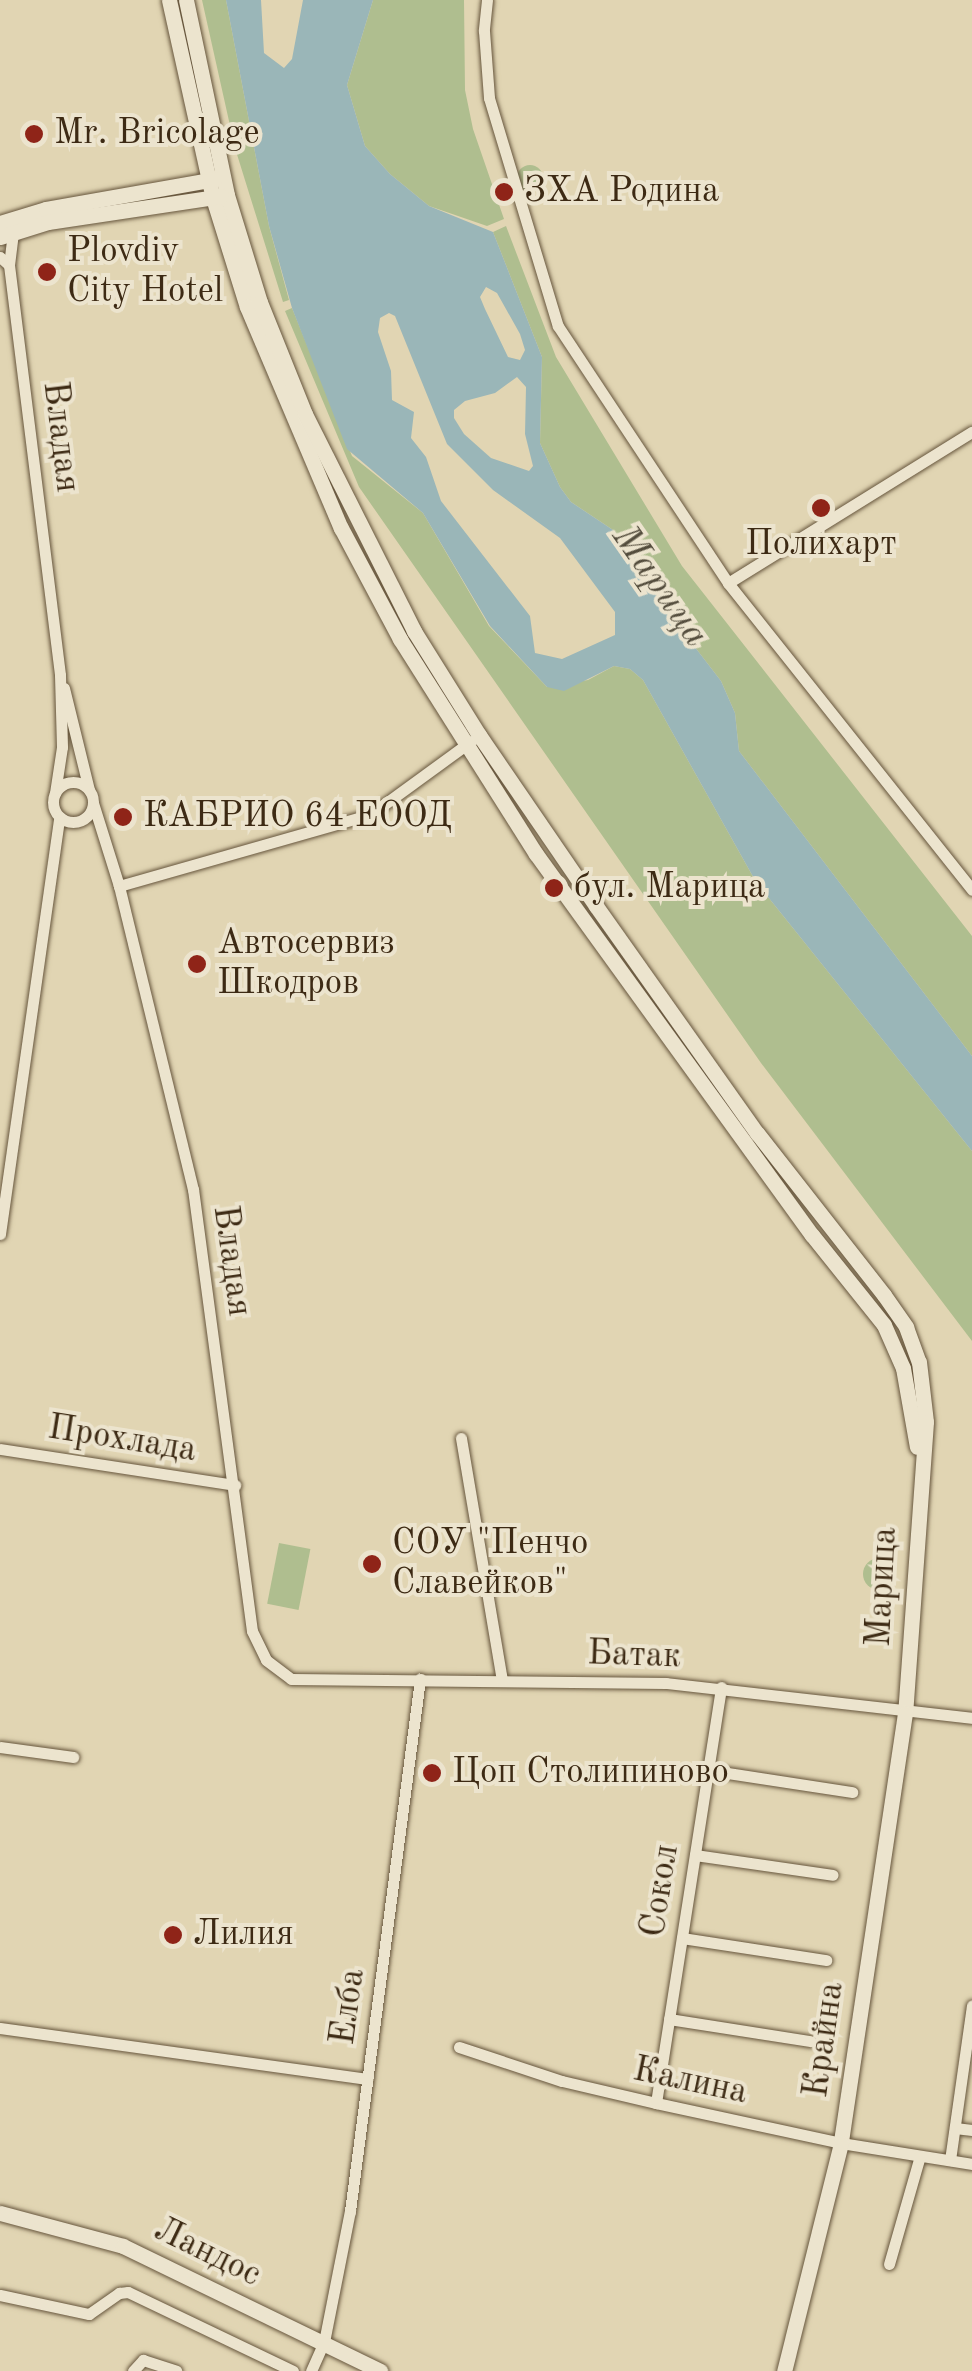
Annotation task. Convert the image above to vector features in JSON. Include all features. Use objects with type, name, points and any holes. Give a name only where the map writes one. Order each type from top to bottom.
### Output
[{"type":"street","name":"Марица","points":[[168,0],[268,364],[340,528],[464,746],[570,902],[812,1235],[884,1325],[903,1368],[920,1465]]},
{"type":"street","name":"Марица","points":[[186,0],[216,179]]},
{"type":"street","points":[[487,0],[484,31],[490,98],[558,326],[728,583],[972,890]]},
{"type":"street","points":[[4,231],[46,209],[216,179]]},
{"type":"street","name":"Марица","points":[[220,196],[314,432],[414,631],[478,736],[758,1133],[906,1327],[918,1362],[926,1422],[905,1713]]},
{"type":"street","points":[[4,231],[220,196]]},
{"type":"street","name":"Владая","points":[[0,1234],[59,818],[53,806],[62,747],[60,675],[4,231]]},
{"type":"street","points":[[728,583],[972,432]]},
{"type":"street","name":"Владая","points":[[60,675],[119,886],[192,1189],[236,1485],[252,1631],[266,1660],[291,1678]]},
{"type":"street","points":[[119,886],[371,814],[478,736]]},
{"type":"street","points":[[55,793],[72,782],[91,797],[89,816],[78,822]]},
{"type":"street","points":[[59,818],[78,822],[105,845]]},
{"type":"street","points":[[462,1438],[502,1680]]},
{"type":"street","name":"Прохлада","points":[[0,1450],[236,1485]]},
{"type":"street","name":"Батак","points":[[291,1678],[721,1687],[905,1713],[972,1718]]},
{"type":"street","name":"Елба","points":[[310,2371],[324,2342],[350,2211],[420,1678]]},
{"type":"street","name":"Сокол","points":[[656,2103],[721,1687]]},
{"type":"street","name":"Крайна","points":[[784,2371],[841,2143],[905,1713]]},
{"type":"street","points":[[0,1747],[73,1756]]},
{"type":"street","points":[[708,1770],[852,1792]]},
{"type":"street","points":[[695,1855],[833,1875]]},
{"type":"street","points":[[682,1938],[826,1960]]},
{"type":"street","points":[[950,2160],[972,2006]]},
{"type":"street","points":[[669,2019],[810,2041]]},
{"type":"street","points":[[0,2028],[367,2079]]},
{"type":"street","name":"Калина","points":[[459,2048],[562,2082],[841,2143],[972,2164]]},
{"type":"street","points":[[954,2128],[972,2130]]},
{"type":"street","points":[[889,2264],[920,2156]]},
{"type":"street","name":"Ландос","points":[[0,2213],[123,2246],[380,2371]]},
{"type":"street","points":[[0,2295],[90,2314],[119,2293],[128,2292],[293,2371]]},
{"type":"street","points":[[258,2371],[264,2357]]},
{"type":"street","points":[[133,2371],[142,2360],[176,2371]]},
{"type":"green space","points":[[202,0],[226,0],[269,226],[289,300],[283,302],[235,148]]},
{"type":"green space","points":[[373,0],[464,0],[465,90],[473,129],[504,219],[487,226],[429,206],[390,174],[365,146],[347,85]]},
{"type":"green space","points":[[530,165],[539,169],[543,178],[539,187],[530,191],[521,187],[517,178],[521,169]]},
{"type":"green space","points":[[506,226],[556,357],[682,566],[972,936],[972,1056],[739,751],[735,713],[721,681],[681,629],[640,563],[613,530],[571,502],[560,487],[540,443],[542,357],[493,232]]},
{"type":"green space","points":[[292,308],[352,456],[423,513],[489,626],[547,687],[588,680],[614,666],[630,669],[643,680],[756,882],[972,1151],[972,1341],[761,1063],[359,487],[285,311]]},
{"type":"green space","points":[[279,1543],[310,1549],[299,1610],[267,1604]]},
{"type":"green space","points":[[879,1558],[890,1563],[895,1574],[890,1585],[879,1590],[868,1585],[863,1574],[868,1563]]},
{"type":"water","points":[[226,0],[261,0],[264,53],[284,68],[292,59],[303,0],[373,0],[347,85],[365,146],[390,174],[429,206],[493,232],[542,357],[540,443],[560,487],[571,502],[613,530],[631,550],[681,629],[721,681],[735,713],[739,751],[972,1056],[972,1151],[756,882],[643,680],[630,669],[614,666],[564,691],[547,687],[490,626],[423,513],[347,449],[292,308],[269,226]],"holes":[[[486,287],[497,293],[520,334],[525,350],[520,360],[508,357],[485,309],[480,297]],[[389,313],[395,316],[447,444],[493,490],[560,538],[615,612],[615,635],[562,659],[535,653],[530,616],[441,501],[426,457],[411,438],[414,412],[392,400],[391,371],[378,332],[380,318]],[[517,377],[526,387],[525,434],[533,466],[529,471],[491,458],[464,434],[454,418],[454,410],[465,401],[495,393]]]},
{"type":"place","name":"Mr. Bricolage","points":[[34,134]]},
{"type":"place","name":"ЗХА Родина","points":[[504,192]]},
{"type":"place","name":"Plovdiv City Hotel","points":[[47,272]]},
{"type":"place","name":"Полихарт","points":[[821,508]]},
{"type":"place","name":"КАБРИО 64 ЕООД","points":[[123,817]]},
{"type":"place","name":"бул. Марица","points":[[554,888]]},
{"type":"place","name":"Автосервиз Шкодров","points":[[197,964]]},
{"type":"place","name":"СОУ \"Пенчо Славейков\"","points":[[372,1564]]},
{"type":"place","name":"Цоп Столипиново","points":[[432,1773]]},
{"type":"place","name":"Лилия","points":[[173,1935]]}]
